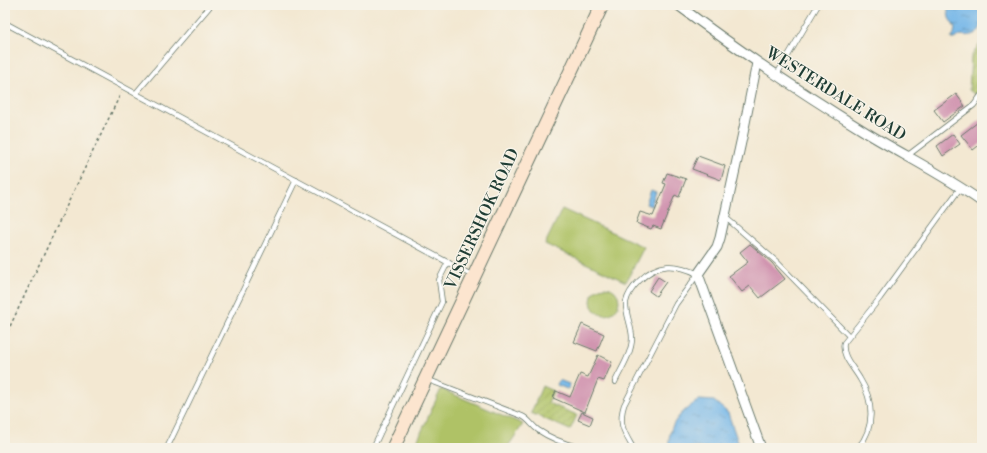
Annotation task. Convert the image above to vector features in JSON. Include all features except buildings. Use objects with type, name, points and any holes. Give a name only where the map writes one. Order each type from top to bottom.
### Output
[{"type":"main road","name":"VISSERSHOK ROAD","points":[[393,448],[602,5]]},
{"type":"street","name":"WESTERDALE ROAD","points":[[678,5],[756,63],[776,76],[906,156],[961,187],[982,202]]},
{"type":"street","points":[[756,63],[725,216],[717,247],[698,274],[761,448]]},
{"type":"lane","points":[[136,94],[211,5]]},
{"type":"lane","points":[[776,76],[818,5]]},
{"type":"lane","points":[[5,23],[473,276]]},
{"type":"lane","points":[[906,156],[964,114],[974,105],[982,94]]},
{"type":"lane","points":[[167,448],[296,180]]},
{"type":"lane","points":[[858,448],[865,440],[871,420],[871,411],[868,392],[862,380],[846,357],[844,343],[880,298],[961,187]]},
{"type":"lane","points":[[725,216],[777,262],[849,336]]},
{"type":"lane","points":[[373,448],[442,302],[439,280],[448,262]]},
{"type":"lane","points":[[615,382],[630,348],[632,338],[626,303],[633,288],[648,273],[666,266],[680,266],[698,274],[676,304],[621,412],[621,424],[625,435],[633,448]]},
{"type":"lane","points":[[425,379],[522,416],[543,433],[580,448]]},
{"type":"path","points":[[5,337],[124,87]]},
{"type":"green space","points":[[982,40],[982,100],[969,90],[971,57]]},
{"type":"green space","points":[[562,209],[644,247],[626,282],[545,244]]},
{"type":"green space","points":[[605,287],[615,291],[619,301],[615,311],[605,315],[595,311],[591,301],[595,291]]},
{"type":"green space","points":[[542,386],[553,391],[548,403],[577,415],[570,430],[531,413]]},
{"type":"green space","points":[[441,389],[523,424],[507,448],[414,448]]},
{"type":"water","points":[[947,5],[973,5],[982,14],[980,28],[976,34],[967,36],[961,35],[951,39],[955,28],[949,18]]},
{"type":"water","points":[[651,190],[656,192],[651,206],[646,204]]},
{"type":"water","points":[[559,380],[569,384],[569,388],[567,389],[557,385]]},
{"type":"water","points":[[699,400],[714,401],[728,413],[740,448],[669,448],[670,432],[676,420],[686,409]]}]
